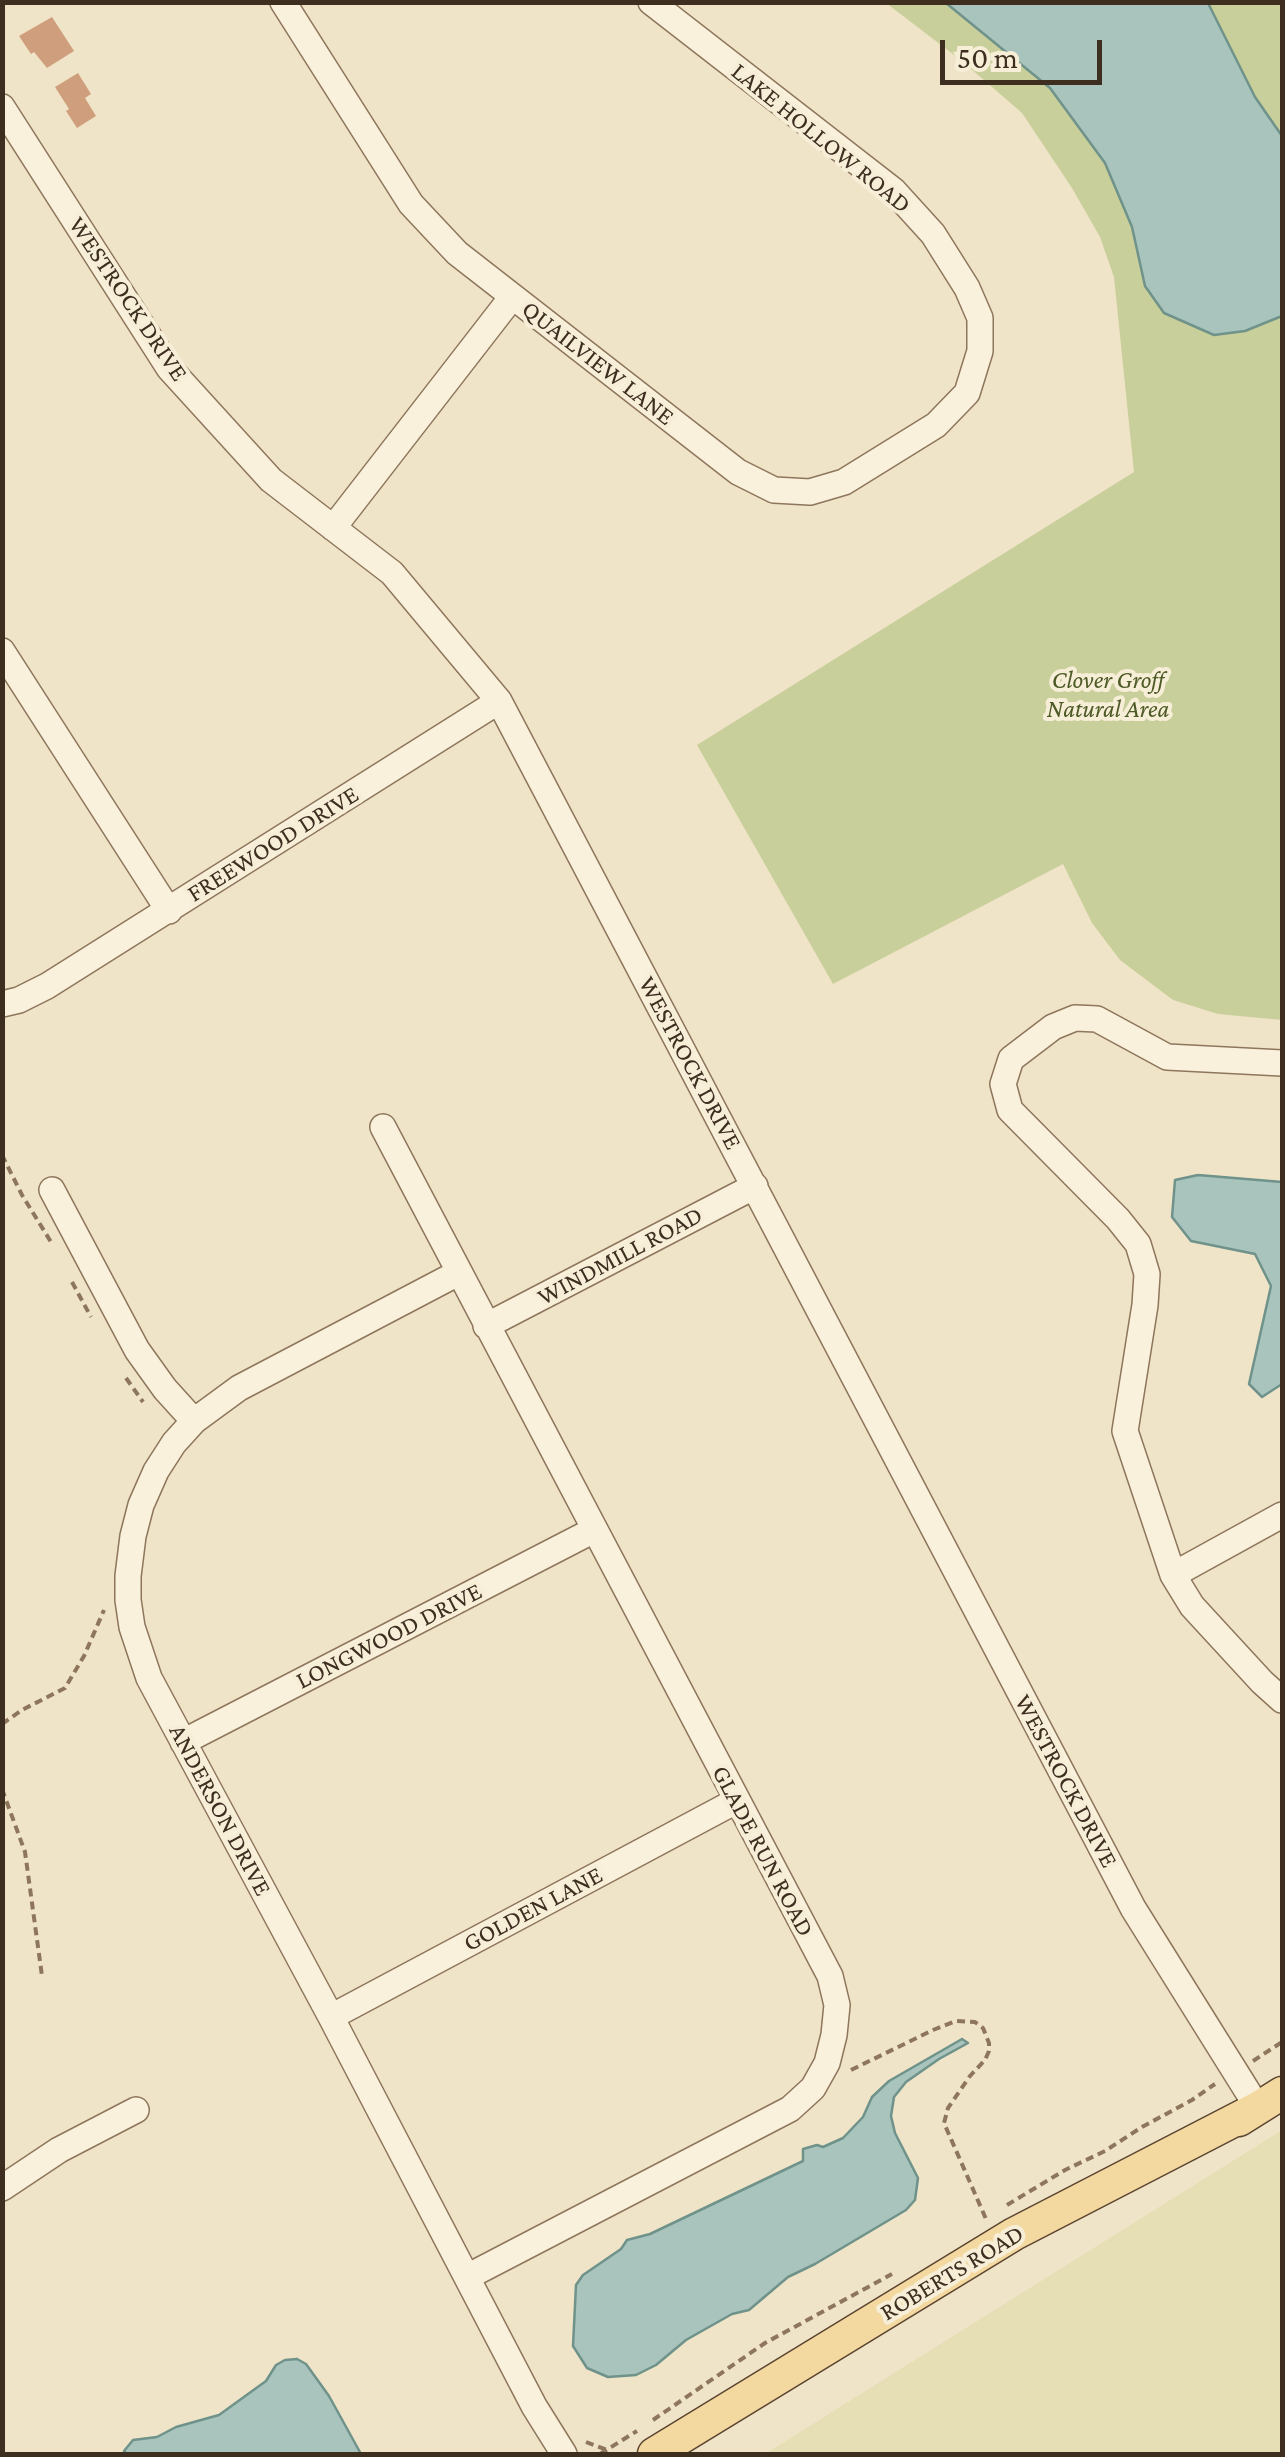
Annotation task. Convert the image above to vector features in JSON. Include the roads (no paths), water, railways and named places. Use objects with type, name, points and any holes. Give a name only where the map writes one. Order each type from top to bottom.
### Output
[{"type":"main road","name":"ROBERTS ROAD","points":[[654,2454],[1014,2234],[1270,2100]]},
{"type":"main road","name":"ROBERTS ROAD","points":[[694,2454],[1270,2100]]},
{"type":"street","name":"QUAILVIEW LANE","points":[[283,2],[412,204],[457,254],[738,472],[774,490],[810,492],[844,482],[936,424],[967,393],[980,351]]},
{"type":"street","name":"LAKE HOLLOW ROAD","points":[[652,2],[893,190],[933,234],[967,288],[980,318],[980,351]]},
{"type":"street","name":"WESTROCK DRIVE","points":[[2,107],[169,368],[271,480],[392,574],[499,701],[1133,1908],[1270,2100]]},
{"type":"street","points":[[333,528],[512,296]]},
{"type":"street","points":[[2,651],[169,911]]},
{"type":"street","name":"FREEWOOD DRIVE","points":[[2,1004],[47,986],[499,701]]},
{"type":"street","points":[[1282,1063],[1167,1058],[1097,1019],[1074,1018],[1054,1027],[1011,1059],[1004,1084],[1010,1110],[1118,1218],[1138,1244],[1147,1274],[1126,1431],[1173,1574],[1192,1606],[1282,1700]]},
{"type":"street","name":"GLADE RUN ROAD","points":[[383,1127],[830,1976],[836,2005],[827,2063],[813,2088],[790,2109],[467,2277]]},
{"type":"street","name":"WINDMILL ROAD","points":[[486,1326],[755,1186]]},
{"type":"street","points":[[52,1190],[136,1350],[194,1421]]},
{"type":"street","name":"ANDERSON DRIVE","points":[[458,1273],[239,1388],[194,1421],[174,1442],[156,1472],[132,1536],[128,1576],[132,1627],[148,1678],[534,2406],[575,2448]]},
{"type":"street","points":[[1173,1574],[1282,1515]]},
{"type":"street","name":"LONGWOOD DRIVE","points":[[184,1742],[594,1530]]},
{"type":"street","name":"GOLDEN LANE","points":[[330,2016],[736,1801]]},
{"type":"street","points":[[2,2188],[59,2150],[136,2110]]},
{"type":"water","points":[[946,3],[1208,3],[1255,97],[1282,136],[1282,316],[1245,331],[1214,335],[1164,313],[1145,286],[1132,227],[1105,163],[1050,88]]},
{"type":"water","points":[[1198,1175],[1282,1182],[1282,1384],[1262,1397],[1249,1384],[1271,1286],[1255,1254],[1191,1241],[1172,1217],[1175,1180]]},
{"type":"water","points":[[962,2039],[968,2043],[906,2082],[894,2097],[891,2116],[895,2133],[918,2178],[915,2200],[906,2210],[788,2277],[749,2310],[732,2314],[686,2340],[656,2365],[636,2375],[608,2377],[587,2368],[573,2346],[576,2285],[583,2275],[621,2249],[627,2240],[650,2234],[803,2161],[803,2149],[823,2147],[843,2138],[863,2117],[872,2097],[889,2081]]},
{"type":"water","points":[[297,2359],[306,2364],[329,2396],[361,2454],[124,2451],[133,2440],[157,2437],[176,2427],[219,2415],[266,2381],[276,2365]]},
{"type":"park label","name":"Clover Groff Natural Area","points":[[1108,694]]}]
